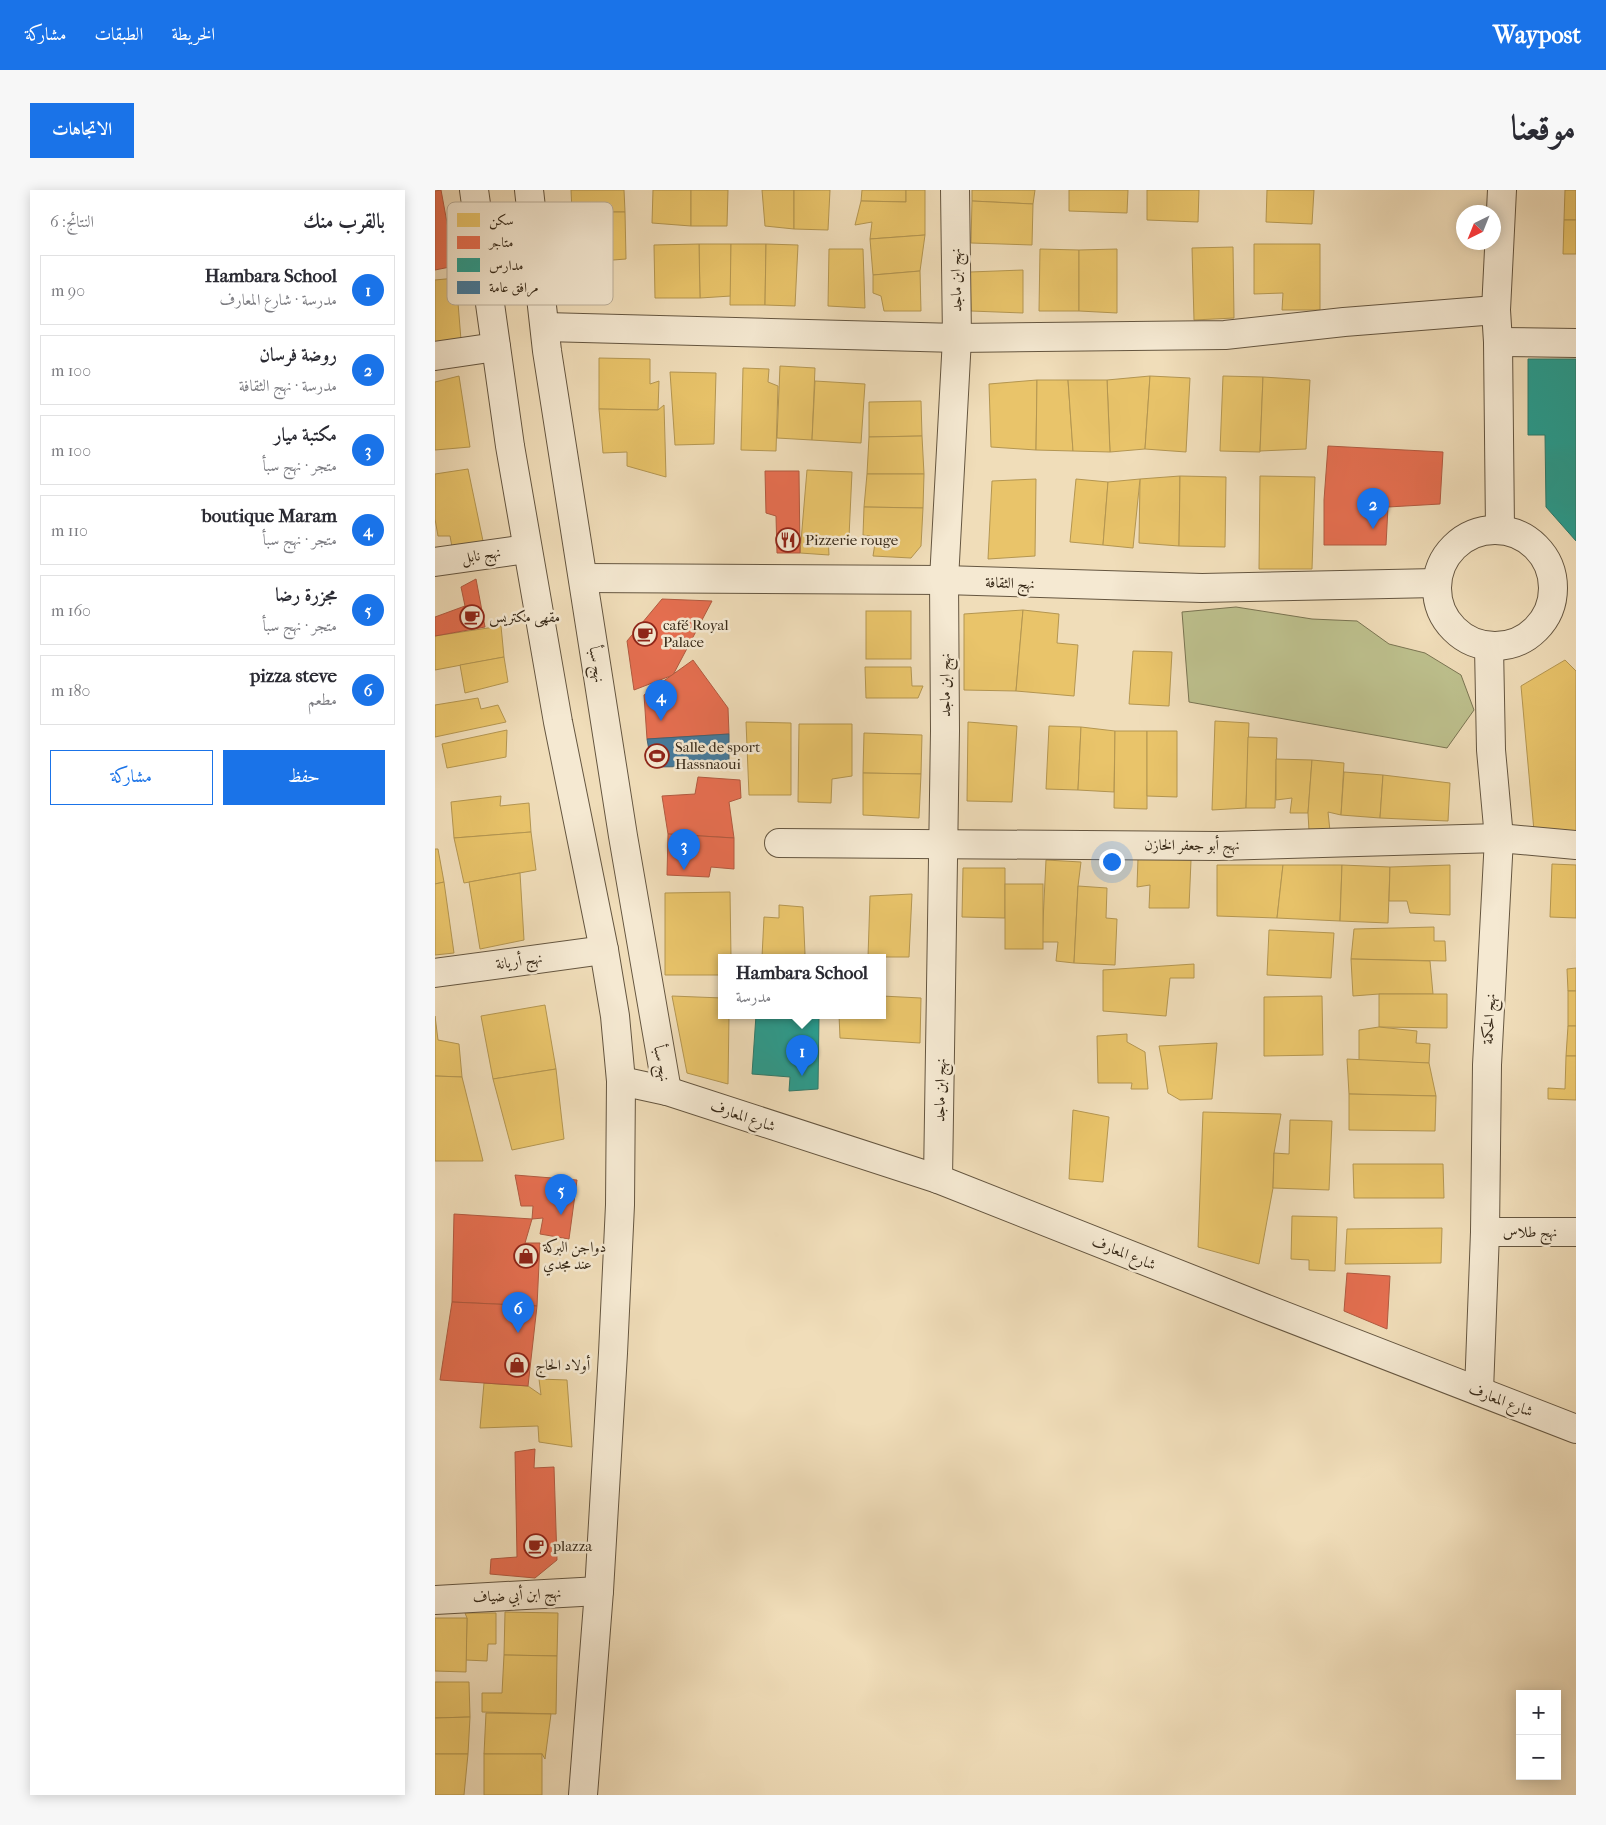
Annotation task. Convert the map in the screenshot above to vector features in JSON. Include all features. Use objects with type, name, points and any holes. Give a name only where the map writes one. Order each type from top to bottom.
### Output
[{"type":"street","name":"نهج ابن ماجد","points":[[938,1179],[945,731],[944,580],[957,338],[955,190]]},
{"type":"street","points":[[1500,529],[1498,342],[1495,310],[1502,190]]},
{"type":"street","points":[[490,305],[509,446],[558,722],[615,1016],[621,1081],[620,1205],[599,1590],[583,1795]]},
{"type":"street","name":"نهج سبأ","points":[[542,305],[623,836],[667,1091],[621,1081]]},
{"type":"street","points":[[545,327],[957,338],[1225,335],[1344,322],[1495,310]]},
{"type":"street","points":[[1498,342],[1576,343]]},
{"type":"street","points":[[435,356],[496,347]]},
{"type":"street","points":[[1500,529],[1522,535],[1540,550],[1565,594],[1533,633],[1513,644],[1489,647],[1467,640],[1449,626],[1438,606],[1436,583],[1442,560],[1457,542],[1477,531],[1500,529]]},
{"type":"street","name":"نهج نابل","points":[[435,562],[527,548]]},
{"type":"street","name":"نهج الثقافة","points":[[583,578],[944,580],[1202,588],[1436,583]]},
{"type":"street","name":"نهج الحكمة","points":[[1479,1391],[1485,1232],[1487,1065],[1499,838],[1491,750],[1489,647]]},
{"type":"street","name":"نهج أبو جعفر الخازن","points":[[779,843],[1217,846],[1499,838],[1576,845]]},
{"type":"street","name":"نهج أريانة","points":[[435,973],[603,950]]},
{"type":"street","name":"شارع المعارف","points":[[667,1091],[938,1179],[1576,1429]]},
{"type":"street","name":"نهج طلاس","points":[[1485,1232],[1576,1232]]},
{"type":"street","name":"نهج ابن أبي ضياف","points":[[435,1600],[599,1590]]},
{"type":"green space","points":[[1236,607],[1312,619],[1357,621],[1389,644],[1425,653],[1461,675],[1474,710],[1447,748],[1189,702],[1182,612]]},
{"type":"building: سكن","points":[[571,190],[624,190],[625,212],[613,212],[613,202],[572,202]]},
{"type":"building: سكن","points":[[653,190],[691,190],[691,226],[652,223]]},
{"type":"building: سكن","points":[[691,190],[728,190],[727,226],[691,226]]},
{"type":"building: سكن","points":[[762,190],[794,190],[794,229],[765,226]]},
{"type":"building: سكن","points":[[794,190],[830,190],[828,230],[794,229]]},
{"type":"building: سكن","points":[[862,190],[906,190],[906,202],[861,201]]},
{"type":"building: سكن","points":[[906,190],[925,190],[925,235],[870,239],[872,222],[855,225],[861,201],[906,202]]},
{"type":"building: سكن","points":[[972,190],[1035,190],[1033,204],[972,201]]},
{"type":"building: سكن","points":[[1069,190],[1128,190],[1127,213],[1069,211]]},
{"type":"building: سكن","points":[[1147,190],[1199,190],[1198,222],[1147,220]]},
{"type":"building: سكن","points":[[1267,190],[1314,190],[1312,224],[1266,222]]},
{"type":"building: سكن","points":[[1565,190],[1576,190],[1576,220],[1564,220]]},
{"type":"building: سكن","points":[[972,201],[1033,204],[1032,245],[971,243]]},
{"type":"building: سكن","points":[[613,212],[625,212],[626,259],[613,260]]},
{"type":"building: سكن","points":[[1564,220],[1576,220],[1576,254],[1563,254]]},
{"type":"building: سكن","points":[[925,235],[920,271],[873,275],[870,239]]},
{"type":"building: سكن","points":[[699,244],[731,244],[731,296],[700,298]]},
{"type":"building: سكن","points":[[699,244],[700,298],[655,298],[654,245]]},
{"type":"building: سكن","points":[[731,244],[766,244],[765,305],[730,305]]},
{"type":"building: سكن","points":[[766,244],[798,245],[795,306],[765,305]]},
{"type":"building: سكن","points":[[1254,244],[1320,244],[1320,310],[1282,310],[1283,293],[1254,294]]},
{"type":"building: سكن","points":[[1233,247],[1234,318],[1194,320],[1192,248]]},
{"type":"building: سكن","points":[[829,249],[863,249],[865,308],[828,306]]},
{"type":"building: سكن","points":[[1040,249],[1079,250],[1079,311],[1039,311]]},
{"type":"building: سكن","points":[[1117,249],[1117,313],[1079,311],[1079,250]]},
{"type":"building: سكن","points":[[1023,270],[1023,313],[971,311],[970,272]]},
{"type":"building: سكن","points":[[920,271],[921,311],[884,311],[881,296],[873,293],[873,275]]},
{"type":"building: سكن","points":[[447,279],[447,305],[458,305],[461,340],[435,344],[435,280]]},
{"type":"building: سكن","points":[[599,358],[650,359],[650,384],[659,381],[658,410],[599,409]]},
{"type":"building: سكن","points":[[780,366],[815,368],[812,440],[777,438]]},
{"type":"building: سكن","points":[[743,368],[769,369],[768,382],[778,386],[776,451],[741,450]]},
{"type":"building: سكن","points":[[670,372],[716,373],[714,444],[675,445]]},
{"type":"building: سكن","points":[[459,376],[470,447],[435,450],[435,382]]},
{"type":"building: سكن","points":[[1150,376],[1145,449],[1110,452],[1107,380]]},
{"type":"building: سكن","points":[[1150,376],[1190,378],[1186,452],[1145,449]]},
{"type":"building: سكن","points":[[1223,376],[1263,377],[1260,452],[1220,451]]},
{"type":"building: سكن","points":[[1263,377],[1310,380],[1306,449],[1260,451]]},
{"type":"building: سكن","points":[[1037,380],[1036,450],[991,447],[989,384]]},
{"type":"building: سكن","points":[[1037,380],[1068,380],[1073,451],[1036,450]]},
{"type":"building: سكن","points":[[1068,380],[1107,380],[1110,452],[1073,451]]},
{"type":"building: سكن","points":[[815,381],[865,384],[861,443],[812,440]]},
{"type":"building: سكن","points":[[921,401],[922,436],[869,437],[869,402]]},
{"type":"building: سكن","points":[[664,405],[666,477],[627,466],[627,452],[603,453],[599,409],[658,410]]},
{"type":"building: سكن","points":[[922,436],[924,474],[867,474],[869,437]]},
{"type":"building: سكن","points":[[468,469],[483,541],[452,547],[450,536],[438,536],[435,519],[435,474]]},
{"type":"building: سكن","points":[[807,470],[852,472],[849,537],[828,537],[829,555],[800,553]]},
{"type":"building: سكن","points":[[867,474],[924,474],[923,508],[864,507]]},
{"type":"building: سكن","points":[[1180,476],[1179,546],[1139,543],[1140,479]]},
{"type":"building: سكن","points":[[1180,476],[1226,477],[1225,547],[1179,546]]},
{"type":"building: سكن","points":[[1260,476],[1315,477],[1312,569],[1259,569]]},
{"type":"building: سكن","points":[[1036,479],[1035,556],[988,559],[992,481]]},
{"type":"building: سكن","points":[[1076,479],[1108,482],[1103,545],[1070,542]]},
{"type":"building: سكن","points":[[1140,479],[1133,548],[1103,545],[1108,482]]},
{"type":"building: سكن","points":[[864,507],[923,508],[921,546],[911,558],[873,556],[876,537],[863,535]]},
{"type":"building: سكن","points":[[1023,610],[1016,691],[964,690],[964,614]]},
{"type":"building: سكن","points":[[1023,610],[1059,614],[1057,643],[1078,645],[1074,696],[1016,691]]},
{"type":"building: سكن","points":[[866,611],[911,611],[911,659],[866,659]]},
{"type":"building: سكن","points":[[501,626],[504,657],[435,670],[435,636]]},
{"type":"building: سكن","points":[[1133,651],[1172,652],[1169,706],[1129,704]]},
{"type":"building: سكن","points":[[504,657],[508,682],[465,693],[460,665]]},
{"type":"building: سكن","points":[[1565,660],[1576,671],[1576,832],[1534,831],[1521,686]]},
{"type":"building: سكن","points":[[865,667],[911,667],[912,686],[923,686],[918,698],[866,698]]},
{"type":"building: سكن","points":[[478,698],[481,709],[498,705],[506,722],[435,737],[435,705]]},
{"type":"building: سكن","points":[[1215,721],[1249,723],[1246,808],[1212,810]]},
{"type":"building: سكن","points":[[746,722],[791,723],[791,795],[749,795]]},
{"type":"building: سكن","points":[[968,722],[1017,726],[1012,802],[967,801]]},
{"type":"building: سكن","points":[[799,724],[852,724],[852,776],[832,779],[831,803],[798,802]]},
{"type":"building: سكن","points":[[1049,726],[1081,727],[1078,790],[1046,789]]},
{"type":"building: سكن","points":[[1081,727],[1115,731],[1114,792],[1078,790]]},
{"type":"building: سكن","points":[[507,730],[506,757],[447,768],[442,744]]},
{"type":"building: سكن","points":[[1115,731],[1147,731],[1147,809],[1114,808]]},
{"type":"building: سكن","points":[[1147,731],[1177,731],[1177,797],[1147,796]]},
{"type":"building: سكن","points":[[864,733],[922,735],[921,774],[863,773]]},
{"type":"building: سكن","points":[[1248,737],[1277,738],[1275,808],[1246,808]]},
{"type":"building: سكن","points":[[1276,759],[1312,760],[1308,813],[1290,813],[1292,798],[1276,800]]},
{"type":"building: سكن","points":[[1312,760],[1344,763],[1341,815],[1328,812],[1330,831],[1309,831],[1308,813]]},
{"type":"building: سكن","points":[[1344,772],[1383,775],[1380,818],[1341,815]]},
{"type":"building: سكن","points":[[863,773],[921,774],[919,818],[863,815]]},
{"type":"building: سكن","points":[[1383,775],[1450,783],[1448,821],[1380,818]]},
{"type":"building: سكن","points":[[501,796],[500,806],[529,803],[531,832],[454,838],[451,802]]},
{"type":"building: سكن","points":[[531,832],[536,870],[464,883],[454,838]]},
{"type":"building: سكن","points":[[435,849],[438,849],[444,882],[435,884]]},
{"type":"building: سكن","points":[[1138,858],[1191,860],[1189,908],[1149,908],[1150,885],[1137,887]]},
{"type":"building: سكن","points":[[1046,860],[1081,862],[1074,963],[1056,961],[1058,942],[1042,942]]},
{"type":"building: سكن","points":[[1552,864],[1576,865],[1576,918],[1550,917]]},
{"type":"building: سكن","points":[[1217,865],[1283,865],[1277,918],[1217,916]]},
{"type":"building: سكن","points":[[1283,865],[1342,865],[1340,921],[1277,918]]},
{"type":"building: سكن","points":[[1342,865],[1390,867],[1388,923],[1340,921]]},
{"type":"building: سكن","points":[[1450,865],[1450,915],[1410,913],[1407,901],[1389,901],[1390,867]]},
{"type":"building: سكن","points":[[963,868],[1005,868],[1005,918],[962,917]]},
{"type":"building: سكن","points":[[520,873],[524,940],[480,949],[469,882]]},
{"type":"building: سكن","points":[[444,882],[454,953],[435,955],[435,884]]},
{"type":"building: سكن","points":[[1005,884],[1043,884],[1043,949],[1005,949]]},
{"type":"building: سكن","points":[[1078,886],[1107,888],[1106,918],[1117,919],[1115,965],[1074,963]]},
{"type":"building: سكن","points":[[730,892],[731,954],[718,954],[718,975],[665,975],[665,893]]},
{"type":"building: سكن","points":[[912,894],[909,957],[886,957],[886,954],[868,954],[870,896]]},
{"type":"building: سكن","points":[[779,905],[803,907],[805,954],[762,954],[764,917],[779,918]]},
{"type":"building: سكن","points":[[1434,927],[1434,941],[1445,941],[1446,961],[1351,959],[1354,929]]},
{"type":"building: سكن","points":[[1269,930],[1334,933],[1331,978],[1267,975]]},
{"type":"building: سكن","points":[[1351,959],[1430,961],[1433,994],[1353,996]]},
{"type":"building: سكن","points":[[1194,964],[1194,978],[1170,978],[1166,1016],[1103,1011],[1103,970]]},
{"type":"building: سكن","points":[[1576,968],[1576,991],[1568,991],[1567,969]]},
{"type":"building: سكن","points":[[1568,991],[1576,991],[1576,1026],[1568,1026]]},
{"type":"building: سكن","points":[[1379,994],[1447,994],[1447,1028],[1379,1027]]},
{"type":"building: سكن","points":[[672,996],[718,998],[718,1019],[729,1019],[728,1084],[687,1073]]},
{"type":"building: سكن","points":[[886,996],[921,998],[920,1043],[840,1038],[839,1019],[886,1019]]},
{"type":"building: سكن","points":[[1322,996],[1323,1055],[1264,1056],[1264,997]]},
{"type":"building: سكن","points":[[545,1005],[556,1069],[493,1079],[481,1016]]},
{"type":"building: سكن","points":[[435,1016],[438,1040],[459,1044],[462,1077],[435,1076]]},
{"type":"building: سكن","points":[[1568,1026],[1576,1026],[1576,1056],[1566,1056]]},
{"type":"building: سكن","points":[[1379,1027],[1417,1031],[1416,1043],[1430,1044],[1429,1063],[1359,1062],[1359,1030]]},
{"type":"building: سكن","points":[[1127,1034],[1127,1042],[1145,1052],[1148,1089],[1131,1089],[1132,1083],[1098,1083],[1097,1036]]},
{"type":"building: سكن","points":[[1217,1043],[1212,1099],[1180,1100],[1168,1093],[1159,1046]]},
{"type":"building: سكن","points":[[1566,1056],[1576,1056],[1576,1100],[1548,1099],[1548,1088],[1565,1089]]},
{"type":"building: سكن","points":[[1347,1059],[1429,1063],[1436,1096],[1349,1094]]},
{"type":"building: سكن","points":[[556,1069],[564,1139],[512,1150],[493,1079]]},
{"type":"building: سكن","points":[[435,1076],[462,1077],[483,1161],[435,1161]]},
{"type":"building: سكن","points":[[1349,1094],[1436,1096],[1435,1131],[1349,1130]]},
{"type":"building: سكن","points":[[1073,1110],[1109,1117],[1103,1182],[1069,1179]]},
{"type":"building: سكن","points":[[1203,1112],[1281,1114],[1274,1153],[1273,1188],[1259,1264],[1198,1247]]},
{"type":"building: سكن","points":[[1290,1120],[1332,1121],[1329,1190],[1273,1188],[1274,1153],[1289,1154]]},
{"type":"building: سكن","points":[[1353,1164],[1443,1164],[1444,1198],[1354,1198]]},
{"type":"building: سكن","points":[[1292,1216],[1337,1217],[1335,1271],[1309,1270],[1309,1260],[1291,1259]]},
{"type":"building: سكن","points":[[1442,1228],[1441,1263],[1345,1264],[1347,1229]]},
{"type":"building: سكن","points":[[539,1379],[567,1380],[572,1447],[539,1442],[538,1426],[480,1428],[484,1383],[528,1386],[541,1395]]},
{"type":"building: سكن","points":[[505,1612],[558,1613],[557,1656],[504,1655]]},
{"type":"building: سكن","points":[[465,1613],[496,1613],[496,1644],[488,1644],[487,1661],[466,1660],[467,1618]]},
{"type":"building: سكن","points":[[435,1618],[467,1618],[466,1672],[435,1671]]},
{"type":"building: سكن","points":[[504,1655],[557,1656],[556,1714],[482,1712],[482,1693],[502,1693]]},
{"type":"building: سكن","points":[[435,1682],[469,1682],[470,1717],[435,1718]]},
{"type":"building: سكن","points":[[486,1713],[551,1714],[545,1759],[542,1754],[484,1754]]},
{"type":"building: سكن","points":[[470,1717],[468,1754],[435,1754],[435,1718]]},
{"type":"building: سكن","points":[[435,1754],[468,1754],[464,1795],[435,1795]]},
{"type":"building: سكن","points":[[484,1754],[542,1754],[542,1795],[484,1795]]},
{"type":"building: متاجر","points":[[441,190],[447,223],[447,268],[435,270],[435,191]]},
{"type":"building: متاجر","points":[[1328,446],[1443,452],[1440,504],[1388,507],[1386,545],[1324,545],[1324,500]]},
{"type":"building: متاجر","points":[[765,471],[799,471],[800,553],[777,553],[776,516],[766,513]]},
{"type":"building: متاجر","points":[[476,579],[485,627],[435,636],[435,617],[465,606],[461,587]]},
{"type":"building: متاجر","points":[[662,599],[712,601],[673,675],[634,690],[627,641]]},
{"type":"building: متاجر","points":[[693,660],[728,708],[729,734],[647,739],[644,695]]},
{"type":"building: متاجر","points":[[698,777],[740,780],[741,798],[729,802],[734,838],[668,834],[662,796],[695,794]]},
{"type":"building: متاجر","points":[[668,834],[734,838],[734,869],[711,867],[709,877],[667,875]]},
{"type":"building: متاجر","points":[[515,1175],[577,1180],[569,1239],[540,1234],[543,1218],[532,1219],[533,1206],[521,1206]]},
{"type":"building: متاجر","points":[[454,1214],[532,1219],[525,1243],[540,1243],[537,1306],[452,1302]]},
{"type":"building: متاجر","points":[[1347,1273],[1390,1276],[1387,1329],[1344,1311]]},
{"type":"building: متاجر","points":[[452,1302],[537,1306],[528,1386],[440,1380]]},
{"type":"building: متاجر","points":[[535,1449],[534,1468],[554,1467],[557,1560],[535,1578],[490,1574],[491,1559],[517,1557],[515,1452]]},
{"type":"building: مدارس","points":[[1528,359],[1576,359],[1576,541],[1546,507],[1545,435],[1528,435]]},
{"type":"building: مدارس","points":[[756,1019],[819,1019],[818,1089],[789,1091],[790,1077],[752,1074]]},
{"type":"building: مرافق عامة","points":[[729,734],[729,766],[652,767],[647,739]]},
{"type":"place","name":"روضة فرسان","points":[[1373,529]]},
{"type":"place","name":"Pizzerie rouge","points":[[788,540]]},
{"type":"place","name":"مقهى مكتريس","points":[[472,617]]},
{"type":"place","name":"café Royal Palace","points":[[645,634]]},
{"type":"place","name":"boutique Maram","points":[[661,721]]},
{"type":"place","name":"Salle de sport Hassnaoui","points":[[657,756]]},
{"type":"place","name":"مكتبة ميار","points":[[684,870]]},
{"type":"place","name":"Hambara School","points":[[802,1076]]},
{"type":"place","name":"مجزرة رضا","points":[[561,1215]]},
{"type":"place","name":"دواجن البركة عند مجدي","points":[[526,1256]]},
{"type":"place","name":"pizza steve","points":[[518,1333]]},
{"type":"place","name":"أولاد الحاج","points":[[517,1365]]},
{"type":"place","name":"plazza","points":[[536,1546]]}]
